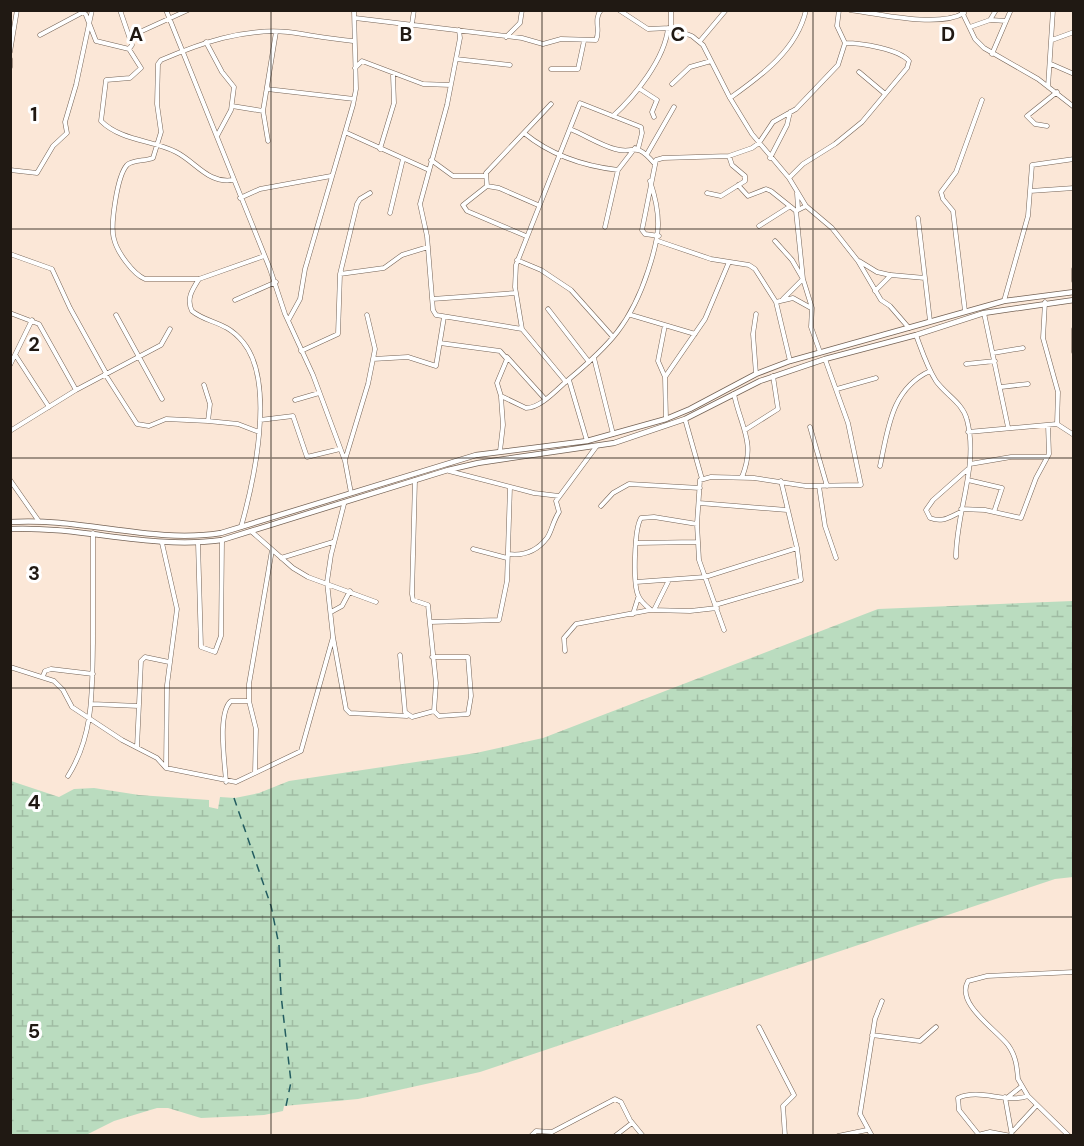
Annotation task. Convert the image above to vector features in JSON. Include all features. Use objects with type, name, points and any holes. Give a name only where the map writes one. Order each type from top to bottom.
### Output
[{"type":"street","points":[[10,52],[17,10]]},
{"type":"street","points":[[120,10],[131,36],[132,45],[129,49]]},
{"type":"street","points":[[166,10],[240,198],[276,282],[345,461],[351,494]]},
{"type":"street","points":[[131,36],[188,10]]},
{"type":"street","points":[[289,319],[303,290],[306,269],[319,229],[331,176],[347,133],[354,99],[353,41],[356,18],[354,10]]},
{"type":"street","points":[[412,24],[414,10]]},
{"type":"street","points":[[506,37],[520,23],[522,10]]},
{"type":"street","points":[[356,18],[459,30],[543,44],[561,39],[584,41],[597,39],[596,21],[601,10]]},
{"type":"street","points":[[619,10],[648,29],[670,28],[700,41],[730,98],[759,143],[789,178],[806,206],[832,228],[858,261],[875,291],[909,327]]},
{"type":"street","points":[[613,116],[639,89],[665,41],[670,28],[671,10]]},
{"type":"street","points":[[700,41],[726,10]]},
{"type":"street","points":[[730,98],[763,74],[786,49],[793,40],[806,10]]},
{"type":"street","points":[[790,361],[776,302],[755,268],[749,264],[729,262],[645,234],[642,230],[654,163],[663,158],[729,156],[745,152],[759,143],[773,122],[800,105],[838,65],[845,43],[837,26],[839,10]]},
{"type":"street","points":[[990,20],[996,10]]},
{"type":"street","points":[[1048,87],[1053,10]]},
{"type":"street","points":[[10,170],[37,173],[53,146],[67,133],[65,122],[76,85],[88,21],[87,11],[40,35]]},
{"type":"street","points":[[851,11],[914,19],[963,12],[975,39],[992,54],[1057,92],[1074,107]]},
{"type":"street","points":[[992,54],[1010,12]]},
{"type":"street","points":[[970,27],[990,20],[1006,21]]},
{"type":"street","points":[[88,21],[99,43],[129,49],[140,65],[140,71],[130,78],[106,81],[101,122],[144,143],[178,153],[195,168],[221,181],[233,180]]},
{"type":"street","points":[[459,30],[451,85],[420,204],[428,247],[434,313],[522,329]]},
{"type":"street","points":[[264,256],[199,279],[140,277],[114,241],[117,194],[124,169],[131,162],[153,158],[158,146],[161,132],[157,105],[158,64],[160,60],[206,42],[276,32],[353,41]]},
{"type":"street","points":[[268,141],[263,111],[276,32]]},
{"type":"street","points":[[1052,40],[1074,32]]},
{"type":"street","points":[[551,69],[578,69],[584,41]]},
{"type":"street","points":[[206,42],[222,72],[233,84],[232,106],[217,136]]},
{"type":"street","points":[[789,178],[803,164],[856,127],[869,115],[884,93],[898,81],[907,68],[907,58],[862,43],[845,43]]},
{"type":"street","points":[[10,59],[10,67]]},
{"type":"street","points":[[456,59],[510,65]]},
{"type":"street","points":[[355,68],[362,61],[393,75],[423,84],[451,85]]},
{"type":"street","points":[[672,84],[690,67],[711,61]]},
{"type":"street","points":[[1051,64],[1074,74]]},
{"type":"street","points":[[859,72],[884,93]]},
{"type":"street","points":[[380,149],[394,103],[393,75]]},
{"type":"street","points":[[267,89],[354,99]]},
{"type":"street","points":[[639,89],[657,100],[652,112],[654,117]]},
{"type":"street","points":[[1047,126],[1035,124],[1027,116],[1057,92]]},
{"type":"street","points":[[965,311],[954,217],[941,192],[956,172],[982,100]]},
{"type":"street","points":[[587,441],[567,381],[522,329],[514,275],[526,236],[580,103],[643,129],[637,148],[618,170],[605,227]]},
{"type":"street","points":[[431,160],[453,176],[484,176],[551,104]]},
{"type":"street","points":[[232,106],[263,111]]},
{"type":"street","points":[[646,154],[674,107]]},
{"type":"street","points":[[770,158],[787,125],[790,112]]},
{"type":"street","points":[[570,129],[617,150],[637,148],[654,163]]},
{"type":"street","points":[[347,133],[429,170]]},
{"type":"street","points":[[524,134],[539,146],[560,155],[597,169],[618,170]]},
{"type":"street","points":[[707,193],[721,196],[746,181],[746,177],[732,165],[729,156]]},
{"type":"street","points":[[390,213],[403,159]]},
{"type":"street","points":[[1004,301],[1028,216],[1032,165],[1074,159]]},
{"type":"street","points":[[240,198],[260,189],[331,176]]},
{"type":"street","points":[[484,176],[487,186]]},
{"type":"street","points":[[501,396],[529,408],[545,399],[594,358],[631,315],[658,238],[659,216],[650,181]]},
{"type":"street","points":[[526,236],[464,208],[465,202],[487,186],[499,188],[538,205]]},
{"type":"street","points":[[738,186],[748,196],[766,189],[771,190],[789,207],[797,210],[806,206]]},
{"type":"street","points":[[1030,191],[1074,188]]},
{"type":"street","points":[[797,192],[804,279],[812,308],[811,327],[820,352]]},
{"type":"street","points":[[301,351],[338,334],[340,274],[357,204],[360,199],[370,193]]},
{"type":"street","points":[[759,226],[789,207]]},
{"type":"street","points":[[918,218],[930,321]]},
{"type":"street","points":[[775,241],[804,279]]},
{"type":"street","points":[[340,274],[384,268],[402,255],[428,247]]},
{"type":"street","points":[[10,254],[52,269],[105,374],[137,424],[149,426],[166,419],[208,421],[238,424],[259,432]]},
{"type":"street","points":[[518,260],[541,270],[571,290],[613,337]]},
{"type":"street","points":[[858,261],[877,272],[925,278]]},
{"type":"street","points":[[665,378],[711,308],[729,262]]},
{"type":"street","points":[[797,269],[803,267]]},
{"type":"street","points":[[1074,269],[1074,281]]},
{"type":"street","points":[[875,291],[891,275]]},
{"type":"street","points":[[199,279],[190,293],[189,305],[194,313],[219,322],[245,344],[257,379],[260,420],[255,474],[241,527]]},
{"type":"street","points":[[776,302],[783,299],[804,279]]},
{"type":"street","points":[[235,300],[276,282]]},
{"type":"street","points":[[432,298],[516,292]]},
{"type":"street","points":[[10,522],[38,520],[164,536],[198,536],[241,527],[443,464],[500,451],[587,441],[613,434],[666,419],[756,374],[790,361],[1004,301],[1074,292]]},
{"type":"street","points":[[783,299],[800,300],[812,308]]},
{"type":"street","points":[[10,530],[38,528],[93,532],[162,543],[222,540],[448,470],[478,463],[596,447],[685,419],[773,376],[984,313],[1045,302],[1074,300]]},
{"type":"street","points":[[1045,302],[1043,338],[1058,392],[1057,424]]},
{"type":"street","points":[[548,309],[589,362]]},
{"type":"street","points":[[10,313],[39,324],[76,390]]},
{"type":"street","points":[[984,313],[1008,427]]},
{"type":"street","points":[[756,314],[753,334],[756,374]]},
{"type":"street","points":[[116,315],[162,399]]},
{"type":"street","points":[[345,461],[373,358],[375,341],[368,328],[366,315]]},
{"type":"street","points":[[631,315],[695,334]]},
{"type":"street","points":[[373,358],[408,357],[436,366],[444,316]]},
{"type":"street","points":[[10,365],[32,320]]},
{"type":"street","points":[[665,325],[658,361],[665,378],[666,419]]},
{"type":"street","points":[[10,431],[76,390],[161,345],[170,329]]},
{"type":"street","points":[[1074,329],[1074,351]]},
{"type":"street","points":[[916,335],[930,371],[938,384],[963,410],[968,432],[968,480],[957,529],[956,557]]},
{"type":"street","points":[[441,343],[500,351],[545,399]]},
{"type":"street","points":[[993,353],[1023,348]]},
{"type":"street","points":[[16,356],[49,407]]},
{"type":"street","points":[[500,451],[503,425],[501,396],[497,383],[507,362],[506,356]]},
{"type":"street","points":[[594,358],[613,434]]},
{"type":"street","points":[[702,479],[742,477],[819,486],[860,486],[862,481],[849,423],[825,359]]},
{"type":"street","points":[[966,364],[995,360]]},
{"type":"street","points":[[880,466],[895,404],[907,386],[930,371]]},
{"type":"street","points":[[745,430],[778,410],[773,376]]},
{"type":"street","points":[[837,389],[876,378]]},
{"type":"street","points":[[1001,387],[1028,384]]},
{"type":"street","points":[[204,385],[210,404],[208,421]]},
{"type":"street","points":[[294,400],[319,393]]},
{"type":"street","points":[[734,394],[750,454],[742,477]]},
{"type":"street","points":[[260,420],[293,417],[307,457],[340,449]]},
{"type":"street","points":[[685,419],[702,479],[697,542],[705,577],[724,630]]},
{"type":"street","points":[[968,432],[1057,424],[1074,435]]},
{"type":"street","points":[[1046,457],[1011,457],[969,466],[933,500],[926,510],[930,518],[937,521],[944,521],[961,511],[994,512],[1021,518],[1046,457],[1050,445],[1048,425]]},
{"type":"street","points":[[810,426],[827,486]]},
{"type":"street","points":[[474,549],[508,556],[527,554],[547,538],[551,524],[559,512],[555,502],[596,447]]},
{"type":"street","points":[[448,470],[510,487],[559,496]]},
{"type":"street","points":[[10,480],[38,520]]},
{"type":"street","points":[[415,480],[412,598],[427,603],[432,657],[436,683],[434,711],[439,716],[468,714],[470,678],[468,657],[432,657]]},
{"type":"street","points":[[968,480],[1002,488],[994,512]]},
{"type":"street","points":[[565,651],[564,638],[576,624],[652,610],[716,607],[737,597],[800,581],[797,548],[781,481]]},
{"type":"street","points":[[601,506],[613,494],[629,484],[700,488]]},
{"type":"street","points":[[819,486],[825,526],[836,558]]},
{"type":"street","points":[[430,622],[499,620],[507,581],[510,487]]},
{"type":"street","points":[[699,503],[787,510]]},
{"type":"street","points":[[344,504],[327,582],[333,637],[347,712],[415,717],[434,711]]},
{"type":"street","points":[[652,610],[639,598],[637,591],[636,543],[641,518],[697,524]]},
{"type":"street","points":[[68,776],[91,719],[93,532]]},
{"type":"street","points":[[252,532],[281,558],[308,577],[327,582],[376,602]]},
{"type":"street","points":[[198,543],[201,647],[215,652],[221,636],[222,540]]},
{"type":"street","points":[[281,558],[334,542]]},
{"type":"street","points":[[636,543],[697,542]]},
{"type":"street","points":[[162,543],[177,609],[169,662],[166,768]]},
{"type":"street","points":[[636,582],[669,582],[705,577],[797,548]]},
{"type":"street","points":[[255,773],[256,729],[249,701],[257,629],[272,550]]},
{"type":"street","points":[[652,610],[669,582]]},
{"type":"street","points":[[637,591],[649,583]]},
{"type":"street","points":[[331,612],[342,606],[350,591]]},
{"type":"street","points":[[633,614],[639,598]]},
{"type":"street","points":[[10,667],[54,681],[63,690],[72,707],[158,758],[166,768],[226,782],[244,779],[301,751],[333,637]]},
{"type":"street","points":[[400,655],[408,716]]},
{"type":"street","points":[[137,747],[142,658],[169,662]]},
{"type":"street","points":[[43,676],[45,671],[51,669],[93,674]]},
{"type":"street","points":[[226,782],[223,725],[226,706],[231,701],[249,701]]},
{"type":"street","points":[[92,704],[139,706]]},
{"type":"street","points":[[1069,1136],[1028,1096],[1017,1077],[1019,1068],[1010,1048],[977,1013],[967,996],[965,985],[968,981],[987,976],[1074,972]]},
{"type":"street","points":[[872,1136],[860,1114],[875,1019],[882,1001]]},
{"type":"street","points":[[759,1026],[794,1095],[783,1106],[785,1136]]},
{"type":"street","points":[[872,1035],[920,1041],[936,1027]]},
{"type":"street","points":[[1007,1097],[1022,1086]]},
{"type":"street","points":[[1012,1134],[990,1132],[978,1135],[959,1110],[958,1098],[980,1095],[1028,1096]]},
{"type":"street","points":[[1007,1097],[1012,1134]]},
{"type":"street","points":[[531,1136],[536,1131],[556,1130],[580,1115],[615,1099],[621,1102],[632,1123],[643,1136]]},
{"type":"street","points":[[1012,1134],[1036,1105]]},
{"type":"street","points":[[615,1136],[632,1123]]},
{"type":"street","points":[[838,1136],[867,1130]]},
{"type":"green space","points":[[1073,601],[1073,877],[1055,879],[480,1072],[358,1099],[284,1106],[283,1111],[264,1115],[201,1118],[168,1108],[157,1108],[114,1121],[86,1135],[11,1135],[11,781],[59,797],[74,789],[94,788],[139,795],[209,800],[209,807],[218,809],[220,797],[235,798],[259,793],[289,781],[476,753],[543,738],[878,609]]},
{"type":"ferry route","points":[[234,798],[271,906],[279,945],[281,995],[291,1082],[286,1106]]}]
